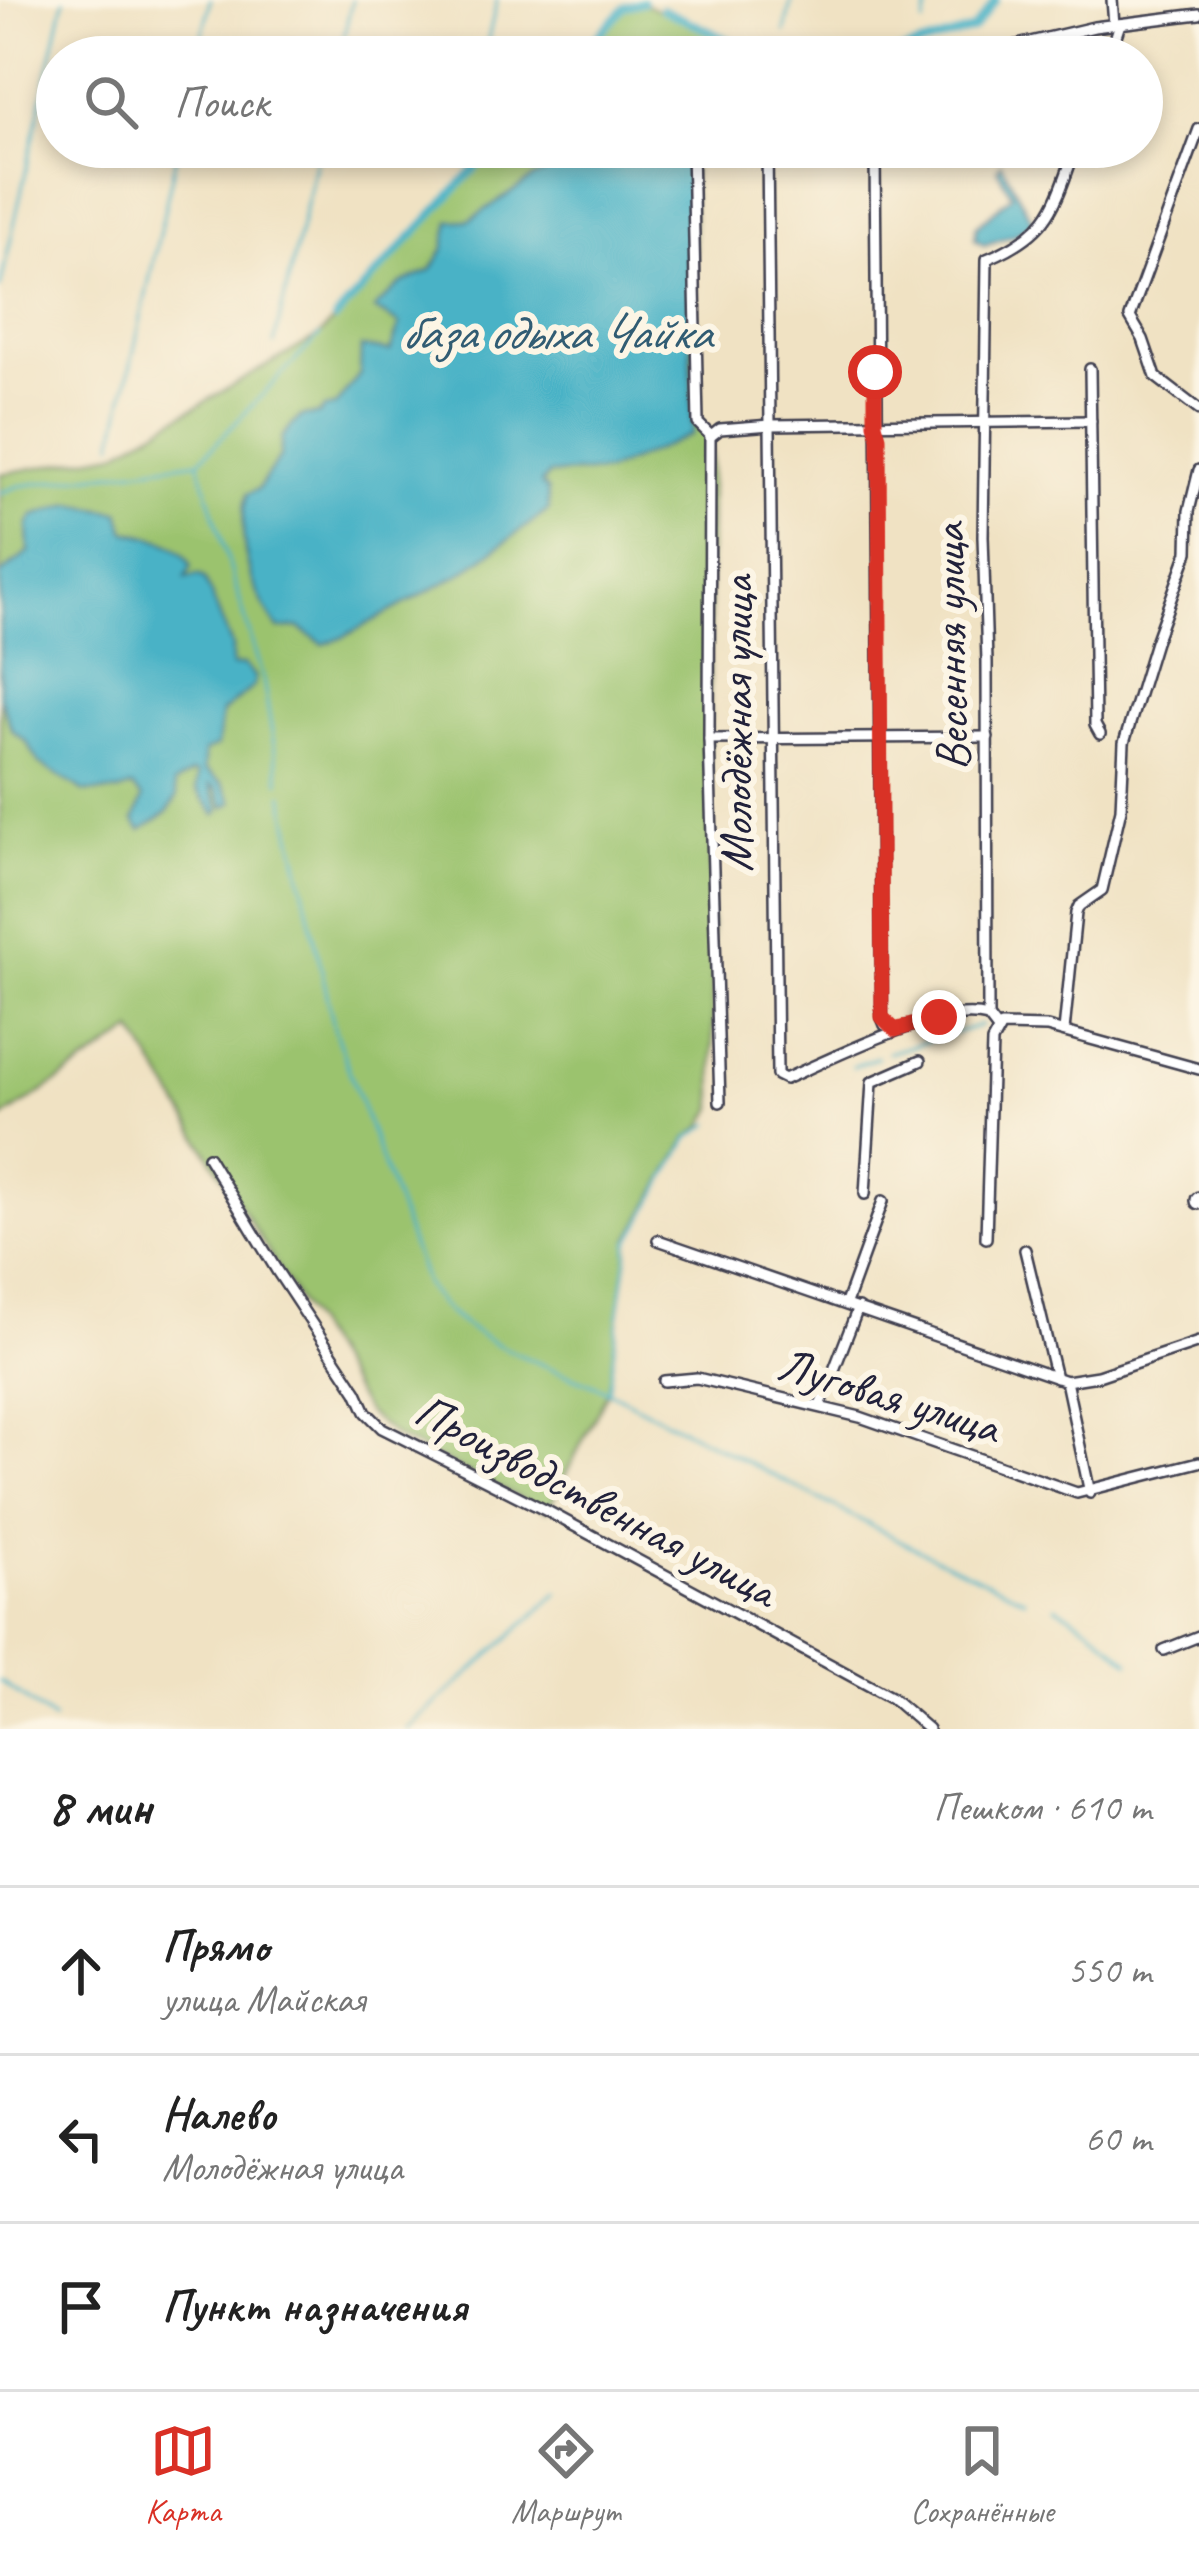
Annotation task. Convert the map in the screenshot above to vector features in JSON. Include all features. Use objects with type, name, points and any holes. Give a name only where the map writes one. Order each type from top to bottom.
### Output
[{"type":"street","points":[[1112,0],[1118,24],[1115,36]]},
{"type":"street","points":[[1057,36],[1199,14]]},
{"type":"street","points":[[1199,129],[1130,317],[1156,377],[1199,410]]},
{"type":"street","points":[[692,168],[698,423],[711,436],[709,739],[720,1102]]},
{"type":"street","name":"Молодёжная улица","points":[[767,168],[777,1075],[784,1079],[902,1029],[946,1016],[988,1016]]},
{"type":"street","points":[[874,168],[882,1017],[889,1028],[902,1029]]},
{"type":"street","name":"Весенняя улица","points":[[988,1016],[987,259],[1022,244],[1043,224],[1067,168]]},
{"type":"street","points":[[1090,369],[1094,724],[1100,734]]},
{"type":"street","points":[[711,436],[720,429],[771,425],[1090,421]]},
{"type":"street","points":[[1064,1031],[1076,913],[1101,892],[1121,809],[1124,743],[1188,552],[1199,470]]},
{"type":"street","points":[[709,739],[988,737]]},
{"type":"street","points":[[988,1016],[998,1030]]},
{"type":"street","points":[[986,1238],[992,1042],[998,1030],[1005,1026],[1064,1031],[1199,1070]]},
{"type":"street","points":[[866,1194],[872,1082],[920,1061]]},
{"type":"street","name":"Производственная улица","points":[[208,1157],[357,1392],[365,1412],[382,1428],[547,1510],[892,1698],[928,1729]]},
{"type":"street","points":[[820,1406],[883,1201]]},
{"type":"street","points":[[658,1240],[1061,1379],[1098,1376],[1199,1342]]},
{"type":"street","points":[[1024,1250],[1090,1493],[1199,1462]]},
{"type":"street","name":"Луговая улица","points":[[664,1381],[698,1378],[820,1406],[1077,1493],[1090,1493]]},
{"type":"street","points":[[1164,1650],[1199,1636]]},
{"type":"green space","points":[[639,1],[718,36],[598,36],[622,10]]},
{"type":"green space","points":[[475,168],[692,168],[698,423],[711,436],[714,1108],[703,1127],[688,1138],[630,1238],[608,1391],[547,1511],[396,1437],[366,1412],[134,1031],[0,1120],[0,474],[116,453],[320,335]]},
{"type":"water","name":"база одыха Чайка","points":[[555,168],[689,168],[692,434],[606,472],[549,474],[541,484],[547,490],[549,510],[462,573],[339,639],[323,644],[298,627],[279,629],[260,598],[248,564],[243,529],[247,494],[258,489],[280,457],[282,437],[301,416],[335,406],[360,374],[361,347],[390,351],[400,324],[374,309],[401,284],[431,270],[444,249],[450,221],[470,220]]},
{"type":"water","points":[[1004,168],[1033,222],[1014,235],[984,245],[975,239],[976,227],[1012,195],[997,169]]},
{"type":"water","points":[[71,504],[120,512],[125,531],[180,550],[191,566],[186,578],[199,575],[205,580],[232,646],[232,666],[244,665],[255,677],[254,686],[222,712],[217,746],[204,752],[204,770],[222,783],[233,802],[224,807],[210,785],[220,810],[216,815],[197,790],[197,774],[192,773],[174,784],[177,797],[167,813],[141,830],[134,821],[143,798],[132,787],[85,792],[40,764],[27,742],[12,730],[0,697],[0,575],[29,552],[28,525],[33,516]]},
{"type":"waterway","points":[[56,36],[64,0]]},
{"type":"waterway","points":[[202,36],[210,0]]},
{"type":"waterway","points":[[344,36],[352,0]]},
{"type":"waterway","points":[[489,36],[497,0]]},
{"type":"waterway","points":[[785,32],[791,0]]},
{"type":"waterway","points":[[924,24],[929,0]]},
{"type":"waterway","points":[[953,36],[973,30],[996,0]]},
{"type":"waterway","points":[[598,36],[625,7],[643,2]]},
{"type":"waterway","points":[[662,9],[720,36]]},
{"type":"waterway","points":[[0,288],[36,126]]},
{"type":"waterway","points":[[114,443],[173,168]]},
{"type":"waterway","points":[[274,344],[314,168]]},
{"type":"waterway","points":[[335,319],[475,168]]},
{"type":"waterway","points":[[0,493],[19,486],[199,461],[320,335]]},
{"type":"waterway","points":[[199,463],[263,679],[280,782]]},
{"type":"waterway","points":[[283,794],[335,1031],[426,1285],[459,1321],[508,1350],[608,1391],[629,1243],[689,1138],[711,1124]]},
{"type":"waterway","points":[[888,1053],[981,1025]]},
{"type":"waterway","points":[[853,1067],[877,1057]]},
{"type":"waterway","points":[[608,1391],[1025,1599]]},
{"type":"waterway","points":[[408,1729],[559,1592]]},
{"type":"waterway","points":[[1056,1606],[1130,1662]]},
{"type":"waterway","points":[[0,1681],[53,1720]]},
{"type":"route","points":[[875,372],[882,1017],[895,1030],[939,1017]]}]
